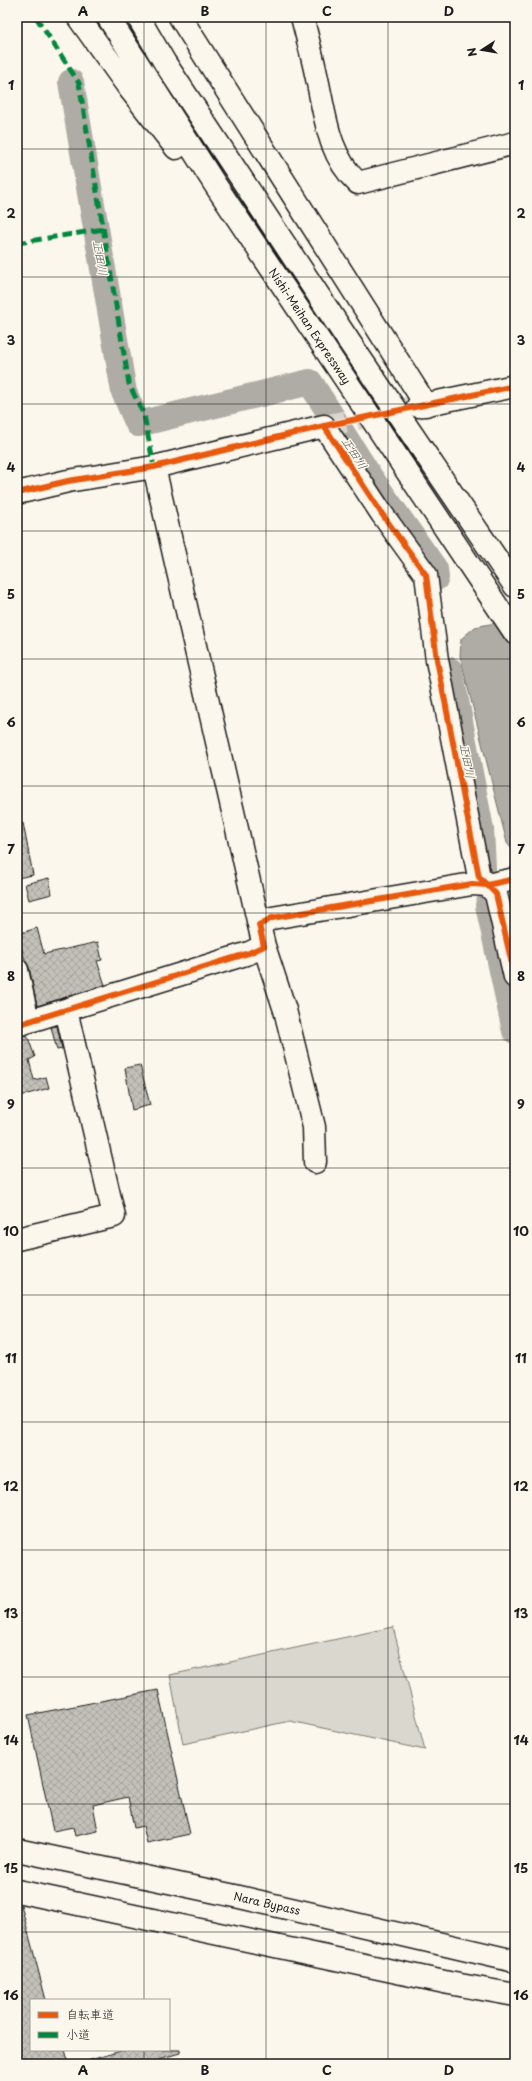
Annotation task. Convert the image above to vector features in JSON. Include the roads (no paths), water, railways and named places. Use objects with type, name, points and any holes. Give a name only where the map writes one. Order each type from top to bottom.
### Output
[{"type":"main road","points":[[78,17],[129,88],[292,298]]},
{"type":"main road","name":"Nishi-Meihan Expressway","points":[[108,17],[212,180],[515,633]]},
{"type":"main road","points":[[138,17],[165,63],[350,344],[515,586]]},
{"type":"main road","points":[[180,17],[422,406],[515,386]]},
{"type":"main road","points":[[302,17],[316,74],[326,125],[346,171],[358,183],[515,143]]},
{"type":"main road","points":[[17,493],[68,481],[154,467],[324,426],[382,514],[426,575],[438,660],[479,877],[496,894],[515,977]]},
{"type":"main road","points":[[154,467],[264,946],[285,1010],[314,1127],[315,1162]]},
{"type":"main road","points":[[259,925],[272,918],[472,884],[487,885],[515,879]]},
{"type":"main road","points":[[17,970],[22,1023],[249,953],[264,946]]},
{"type":"main road","points":[[17,1239],[114,1216],[66,1010]]},
{"type":"main road","name":"Nara Bypass","points":[[17,1850],[235,1896],[515,1961]]},
{"type":"main road","points":[[17,1891],[441,1982],[515,1996]]},
{"type":"waterway","name":"正田川","points":[[71,82],[124,392],[138,424],[310,382],[370,477],[435,569],[436,578]]},
{"type":"waterway","name":"正田川","points":[[450,670],[481,829],[483,868]]},
{"type":"waterway","name":"正田川","points":[[488,905],[515,1031]]},
{"type":"tunnel","points":[[324,426],[414,407]]}]
